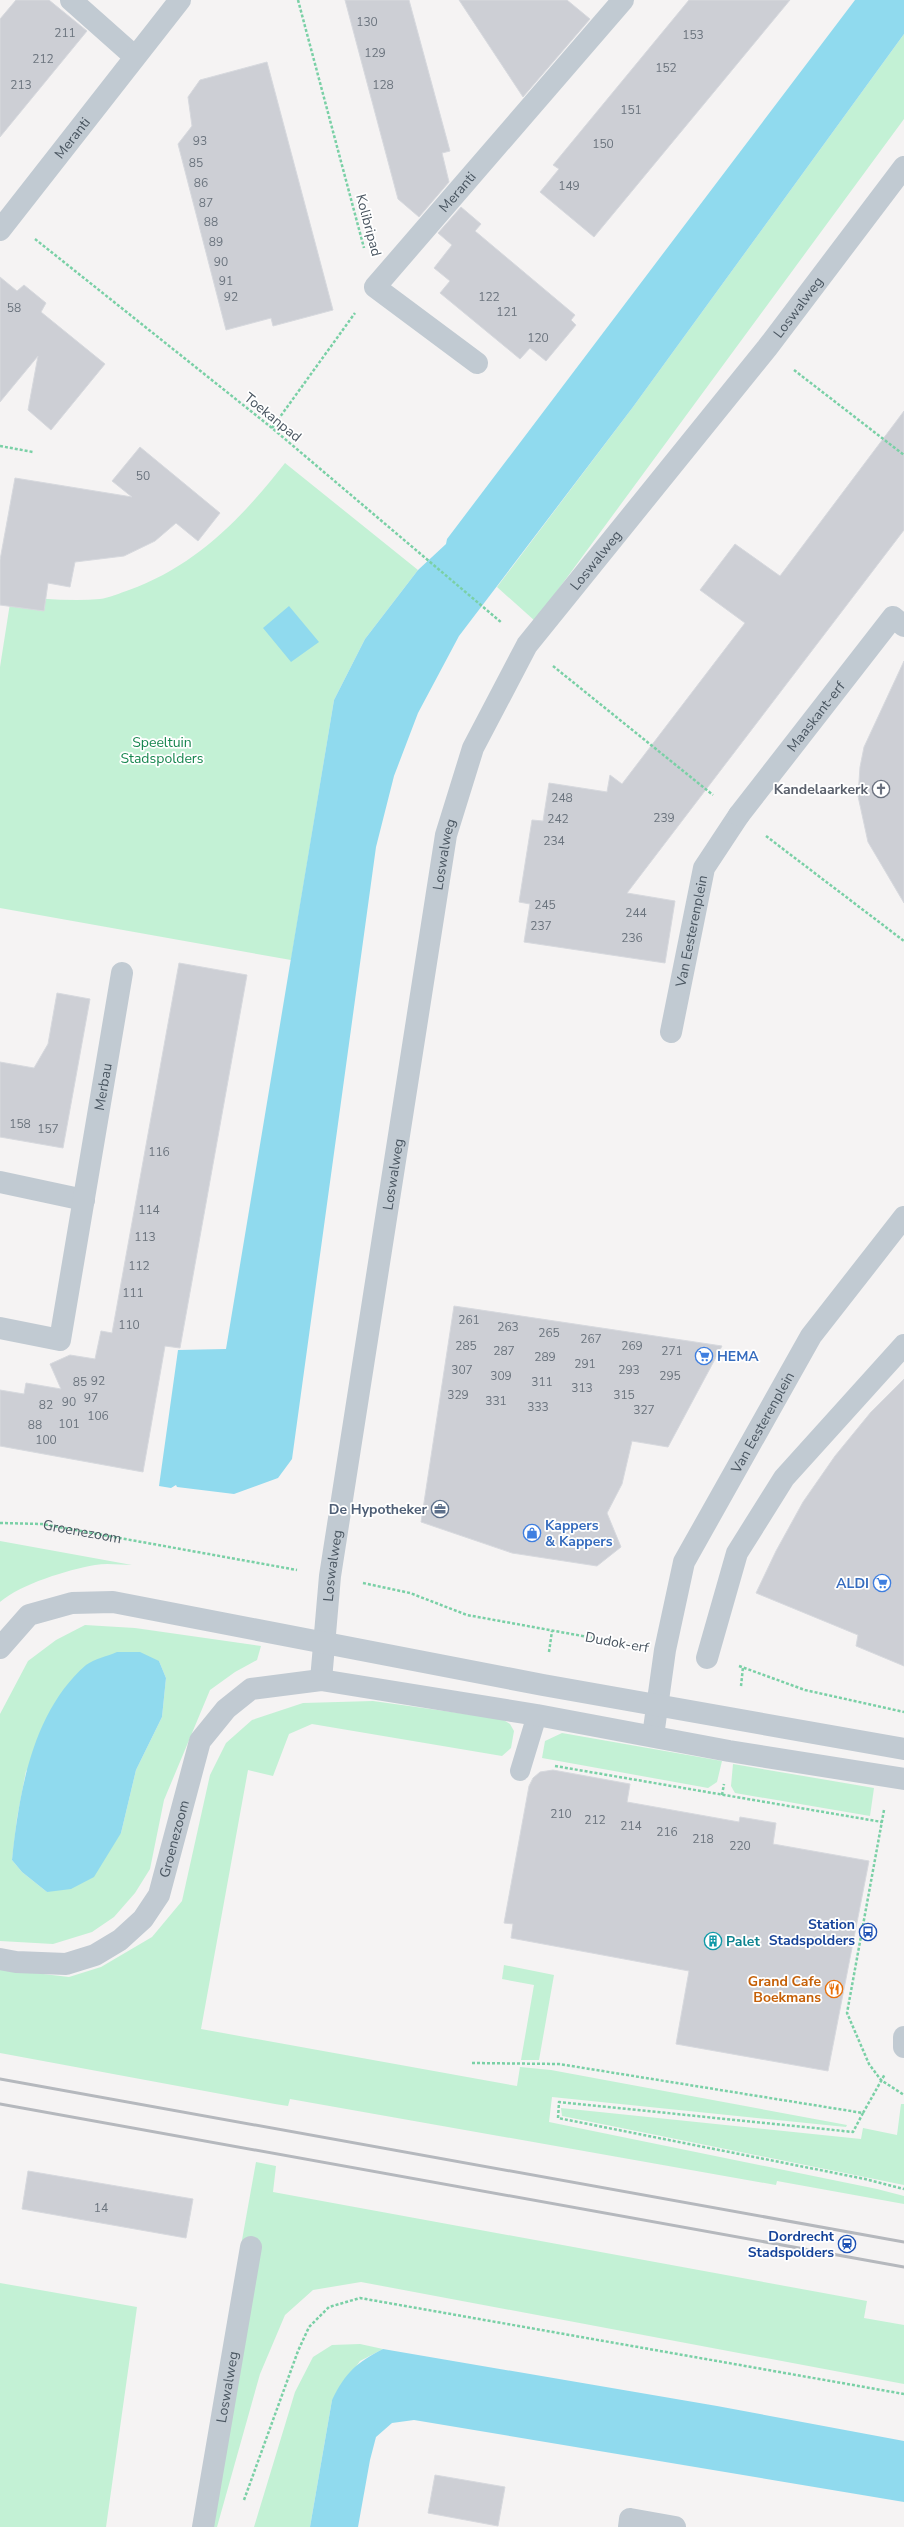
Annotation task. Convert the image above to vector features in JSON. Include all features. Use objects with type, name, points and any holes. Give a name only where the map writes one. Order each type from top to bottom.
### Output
[{"type":"street","points":[[71,0],[134,56]]},
{"type":"street","name":"Meranti","points":[[4,224],[134,56],[180,0]]},
{"type":"street","name":"Meranti","points":[[375,287],[623,0]]},
{"type":"street","name":"Loswalweg","points":[[321,1680],[330,1576],[446,835],[473,748],[527,645],[767,348],[904,167]]},
{"type":"street","points":[[375,287],[477,363]]},
{"type":"street","name":"Maaskant-erf","points":[[739,815],[899,622]]},
{"type":"street","name":"Van Eesterenplein","points":[[670,1032],[704,868],[739,815]]},
{"type":"street","name":"Merbau","points":[[0,1328],[60,1340],[122,973]]},
{"type":"street","points":[[0,1182],[84,1200]]},
{"type":"street","name":"Van Eesterenplein","points":[[653,1736],[665,1650],[684,1562],[811,1336],[904,1217]]},
{"type":"street","points":[[707,1658],[737,1553],[784,1478],[904,1345]]},
{"type":"street","points":[[0,1648],[29,1616],[72,1603],[113,1602],[657,1705],[904,1749]]},
{"type":"street","points":[[321,1680],[537,1714],[653,1736],[897,1778]]},
{"type":"street","name":"Groenezoom","points":[[0,1959],[16,1962],[66,1964],[94,1955],[120,1940],[143,1919],[158,1895],[200,1741],[226,1709],[251,1689],[321,1680]]},
{"type":"street","name":"Loswalweg","points":[[203,2527],[251,2247]]},
{"type":"street","points":[[628,2527],[630,2519],[675,2527]]},
{"type":"lane","points":[[522,1766],[537,1714]]},
{"type":"path","name":"Kolibripad","points":[[298,0],[375,287]]},
{"type":"path","name":"Toekanpad","points":[[4,224],[272,428],[527,645]]},
{"type":"path","points":[[272,428],[375,287]]},
{"type":"path","points":[[767,348],[904,455]]},
{"type":"path","points":[[0,446],[33,452]]},
{"type":"path","name":"Groenezoom","points":[[0,1523],[42,1524],[330,1576]]},
{"type":"path","name":"Dudok-erf","points":[[330,1576],[410,1593],[467,1616],[665,1650]]},
{"type":"path","points":[[707,1658],[743,1667],[805,1690],[904,1712]]},
{"type":"path","points":[[522,1766],[882,1822]]},
{"type":"path","points":[[897,1778],[882,1822],[847,2013],[869,2064],[881,2080],[904,2095]]},
{"type":"path","points":[[903,2043],[853,2132],[558,2102],[558,2118],[865,2179],[904,2189]]},
{"type":"path","points":[[472,2063],[559,2064],[863,2113]]},
{"type":"path","points":[[242,2505],[298,2351],[309,2327],[329,2307],[360,2298],[904,2394]]},
{"type":"green space","points":[[904,34],[904,119],[535,621],[497,587],[633,407]]},
{"type":"green space","name":"Speeltuin Stadspolders","points":[[285,463],[418,570],[365,639],[334,700],[291,960],[0,908],[0,667],[11,597],[67,600],[100,599],[107,598],[153,580],[176,568],[216,538],[252,503]]},
{"type":"green space","points":[[0,1541],[132,1565],[100,1564],[71,1570],[20,1589],[0,1602]]},
{"type":"green space","points":[[85,1625],[135,1628],[261,1646],[257,1660],[235,1672],[210,1690],[164,1800],[150,1869],[135,1893],[114,1917],[92,1932],[53,1944],[0,1941],[0,1714],[28,1661],[56,1640]],"holes":[[[159,1661],[166,1678],[162,1717],[136,1770],[121,1833],[47,1892],[22,1872],[12,1860],[17,1818],[26,1771]]]},
{"type":"green space","points":[[373,1701],[502,1719],[510,1724],[514,1731],[511,1748],[502,1756],[312,1724],[289,1734],[273,1776],[248,1770],[201,2029],[517,2086],[520,2067],[551,2070],[847,2125],[846,2127],[552,2097],[549,2122],[877,2189],[904,2196],[904,2204],[777,2181],[776,2185],[290,2099],[288,2106],[275,2104],[0,2053],[0,1969],[69,1977],[101,1967],[152,1937],[182,1901],[210,1775],[226,1743],[252,1720],[303,1703]]},
{"type":"green space","points":[[562,1733],[722,1761],[717,1782],[708,1788],[542,1758],[545,1741]]},
{"type":"green space","points":[[733,1764],[874,1788],[870,1816],[735,1793],[731,1786]]},
{"type":"green space","points":[[504,1965],[554,1975],[539,2060],[521,2060],[534,1985],[502,1979]]},
{"type":"green space","points":[[901,2104],[904,2104],[904,2185],[562,2116],[561,2108],[861,2139],[863,2128],[897,2135]]},
{"type":"green space","points":[[256,2162],[276,2166],[273,2192],[867,2301],[864,2318],[904,2325],[904,2384],[361,2282],[313,2290],[285,2315],[260,2374],[217,2527],[212,2527],[242,2240]]},
{"type":"green space","points":[[0,2283],[137,2307],[106,2527],[0,2527]]},
{"type":"green space","points":[[360,2344],[383,2349],[360,2361],[332,2400],[310,2527],[254,2527],[295,2392],[313,2357],[332,2345]]},
{"type":"water","points":[[855,0],[904,0],[904,34],[633,407],[459,636],[418,713],[394,776],[376,847],[292,1459],[278,1478],[234,1494],[177,1487],[176,1485],[171,1488],[159,1486],[178,1350],[226,1349],[334,700],[365,639],[418,570],[446,544],[447,539]]},
{"type":"water","points":[[289,606],[319,642],[291,662],[263,628]]},
{"type":"water","points":[[117,1652],[140,1652],[159,1661],[166,1678],[162,1717],[136,1770],[121,1833],[94,1877],[71,1889],[47,1892],[22,1872],[12,1860],[19,1808],[31,1755],[53,1706],[68,1684],[89,1663]]},
{"type":"water","points":[[383,2349],[717,2406],[904,2441],[904,2502],[414,2420],[392,2423],[376,2437],[370,2460],[358,2527],[310,2527],[332,2400],[342,2382],[353,2369]]},
{"type":"building","points":[[16,0],[49,0],[87,31],[0,137],[0,19]]},
{"type":"building","points":[[345,0],[409,0],[450,151],[442,153],[449,182],[419,217],[398,199]]},
{"type":"building","points":[[459,0],[567,0],[590,19],[523,97]]},
{"type":"building","points":[[689,0],[790,0],[594,237],[540,192],[559,169],[553,165]]},
{"type":"building","points":[[267,62],[333,310],[273,326],[271,318],[226,330],[178,144],[192,126],[188,97],[200,80]]},
{"type":"building","points":[[461,207],[481,224],[475,231],[575,315],[571,320],[576,325],[546,361],[530,348],[520,359],[440,293],[450,281],[434,268],[452,245],[438,233]]},
{"type":"building","points":[[0,277],[17,291],[24,285],[46,303],[41,312],[105,364],[51,430],[28,410],[38,356],[0,402]]},
{"type":"building","points":[[904,411],[904,530],[627,893],[675,901],[665,963],[524,942],[530,904],[519,902],[532,820],[543,821],[549,783],[607,792],[610,775],[622,784],[745,623],[700,590],[735,544],[780,576]]},
{"type":"building","points":[[140,447],[220,513],[198,541],[176,523],[155,541],[124,556],[75,562],[70,587],[48,583],[44,611],[0,605],[0,560],[15,478],[132,497],[112,481]]},
{"type":"building","name":"Kandelaarkerk","points":[[904,661],[904,903],[868,842],[858,796],[860,767],[864,747]]},
{"type":"building","points":[[179,963],[247,975],[180,1348],[165,1346],[143,1472],[0,1446],[0,1390],[24,1394],[26,1383],[61,1389],[50,1364],[70,1355],[95,1359],[101,1331],[112,1333]]},
{"type":"building","points":[[57,993],[90,999],[63,1148],[0,1137],[0,1062],[34,1068],[48,1044]]},
{"type":"building","points":[[454,1306],[722,1346],[668,1447],[632,1441],[622,1484],[607,1513],[621,1547],[597,1566],[512,1553],[421,1522]]},
{"type":"building","points":[[904,1379],[904,1666],[856,1646],[858,1635],[756,1593],[776,1551],[803,1502],[835,1456],[871,1412]]},
{"type":"building","name":"Palet","points":[[553,1770],[630,1784],[627,1802],[739,1822],[740,1817],[776,1823],[773,1844],[869,1861],[828,2071],[676,2044],[689,1971],[511,1938],[513,1924],[504,1923],[529,1786],[533,1778],[540,1772]]},
{"type":"building","points":[[28,2171],[193,2199],[186,2238],[22,2209]]},
{"type":"building","points":[[435,2475],[505,2487],[498,2526],[428,2513]]},
{"type":"railway","points":[[0,2079],[904,2242]]},
{"type":"railway","points":[[0,2104],[904,2267]]},
{"type":"place","name":"Kandelaarkerk","points":[[881,789]]},
{"type":"place","name":"HEMA","points":[[704,1356]]},
{"type":"place","name":"De Hypotheker","points":[[440,1509]]},
{"type":"place","name":"Kappers & Kappers","points":[[532,1533]]},
{"type":"place","name":"ALDI","points":[[882,1583]]},
{"type":"place","name":"Station Stadspolders","points":[[868,1932]]},
{"type":"place","name":"Palet","points":[[713,1941]]},
{"type":"place","name":"Grand Cafe Boekmans","points":[[834,1989]]},
{"type":"place","name":"Dordrecht Stadspolders","points":[[847,2244]]}]
